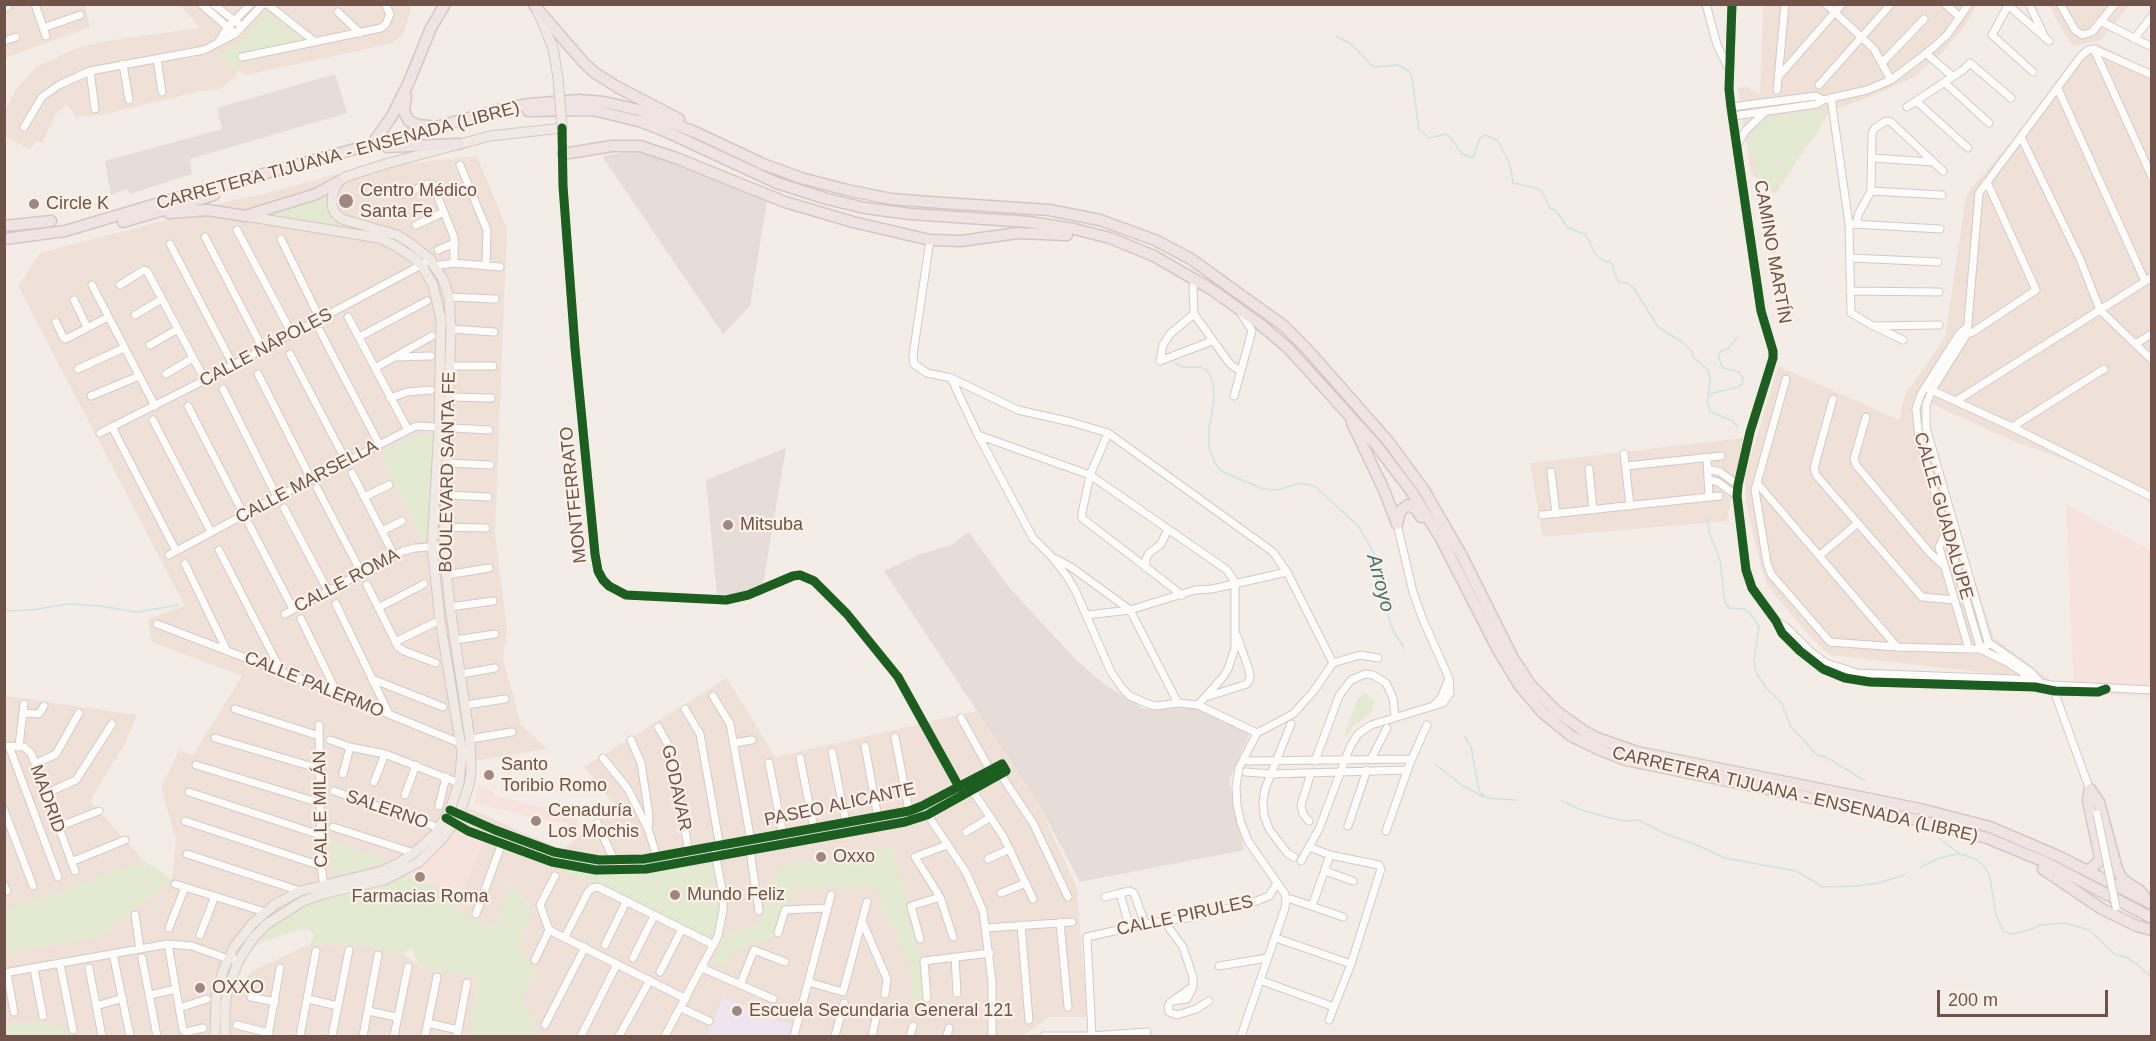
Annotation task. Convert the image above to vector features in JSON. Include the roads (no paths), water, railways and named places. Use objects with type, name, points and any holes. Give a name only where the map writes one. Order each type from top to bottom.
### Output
[{"type":"highway","points":[[373,144],[387,124],[408,84],[431,28],[445,4]]},
{"type":"highway","points":[[534,5],[595,73],[687,123],[695,132]]},
{"type":"highway","points":[[408,84],[404,106],[409,121],[418,125],[438,126]]},
{"type":"highway","name":"CARRETERA TIJUANA - ENSENADA (LIBRE)","points":[[4,239],[65,231],[438,126],[529,104],[579,100],[604,102],[639,110],[695,132],[763,164],[801,178],[847,190],[901,200],[1049,210],[1100,220],[1155,240],[1191,259],[1284,326],[1406,464],[1440,514],[1521,672],[1542,698],[1570,722],[1597,738],[1637,752],[1958,818],[2015,837],[2151,903]]},
{"type":"highway","name":"CARRETERA TIJUANA - ENSENADA (LIBRE)","points":[[4,246],[54,240],[496,118],[530,111],[593,110],[650,125],[777,183],[827,199],[889,212],[1029,222],[1074,229],[1100,236],[1154,256],[1196,279],[1237,307],[1288,348],[1395,468],[1440,537],[1498,650],[1519,685],[1543,713],[1571,736],[1626,760],[1926,822],[1987,838],[2045,862],[2151,918]]},
{"type":"highway","points":[[387,147],[459,144]]},
{"type":"highway","points":[[563,154],[612,146],[640,147],[676,158],[785,202],[853,222],[930,240],[961,241],[1018,233],[1100,236]]},
{"type":"highway","points":[[143,216],[208,210],[244,216],[316,194],[339,182]]},
{"type":"highway","points":[[4,226],[51,221]]},
{"type":"highway","points":[[1347,412],[1380,481],[1397,524]]},
{"type":"highway","points":[[1397,524],[1404,506],[1411,506],[1440,537]]},
{"type":"highway","points":[[2088,871],[2098,862],[2100,852],[2089,807],[2090,789]]},
{"type":"highway","points":[[2090,789],[2099,802],[2117,869],[2124,879],[2143,893],[2151,903]]},
{"type":"highway","points":[[2011,847],[2022,858],[2061,879],[2103,909],[2116,911],[2151,930]]},
{"type":"main road","points":[[339,182],[357,172],[490,135],[562,128],[558,78],[551,41],[534,5]]},
{"type":"main road","name":"BOULEVARD SANTA FE","points":[[225,1036],[226,998],[232,977],[239,960],[253,938],[267,924],[325,888],[382,871],[414,853],[453,816],[468,743],[440,620],[432,547],[443,429],[449,397],[451,329],[449,297],[443,279],[429,263],[342,219],[335,213],[332,197],[339,182]]},
{"type":"main road","name":"BOULEVARD SANTA FE","points":[[244,216],[373,233]]},
{"type":"main road","name":"BOULEVARD SANTA FE","points":[[215,1036],[216,997],[228,959],[242,936],[265,912],[300,891],[384,880],[419,862],[434,848],[469,785],[466,705],[450,607],[444,546],[447,463],[443,429],[441,319],[429,263]]},
{"type":"street","points":[[35,4],[46,36]]},
{"type":"street","points":[[201,4],[235,34]]},
{"type":"street","points":[[218,44],[228,27],[251,4]]},
{"type":"street","points":[[24,127],[36,105],[49,91],[66,81],[90,71],[204,50],[243,28],[265,4],[314,41]]},
{"type":"street","points":[[242,57],[381,28],[386,24],[390,14],[385,4]]},
{"type":"street","points":[[1706,4],[1718,45],[1729,69]]},
{"type":"street","name":"CAMINO MARTÍN","points":[[1732,4],[1729,69],[1731,108],[1761,311],[1773,351],[1738,485],[1737,496],[1749,583],[1782,633],[1813,663],[1845,678],[1870,682],[2037,685],[2098,692],[2106,689],[2151,690]]},
{"type":"street","points":[[1777,90],[1785,4]]},
{"type":"street","points":[[1826,4],[1874,49],[1891,80]]},
{"type":"street","points":[[1779,76],[1842,4]]},
{"type":"street","points":[[1819,85],[1891,4]]},
{"type":"street","points":[[1946,4],[1960,17]]},
{"type":"street","points":[[1733,116],[1817,104],[1823,100],[1867,90],[1891,80],[1927,54],[1969,4]]},
{"type":"street","points":[[2028,4],[2047,39],[2009,5],[1992,35],[2033,72]]},
{"type":"street","points":[[2063,6],[2075,30],[2082,35],[2092,32],[2115,4]]},
{"type":"street","points":[[216,6],[243,28]]},
{"type":"street","points":[[338,12],[360,33]]},
{"type":"street","points":[[43,28],[80,15]]},
{"type":"street","points":[[2134,39],[2151,16]]},
{"type":"street","points":[[1882,63],[1924,19]]},
{"type":"street","points":[[2102,22],[2151,47]]},
{"type":"street","points":[[4,41],[16,37]]},
{"type":"street","name":"CALLE GUADALUPE","points":[[1989,644],[1945,499],[1929,438],[1926,405],[1964,332],[1978,197],[2081,56],[2088,50],[2094,50]]},
{"type":"street","points":[[2094,50],[2151,75]]},
{"type":"street","points":[[2094,50],[2151,177]]},
{"type":"street","points":[[1927,54],[1952,76]]},
{"type":"street","points":[[157,59],[162,92]]},
{"type":"street","points":[[1907,107],[1972,63],[2011,98]]},
{"type":"street","points":[[123,64],[129,100]]},
{"type":"street","points":[[90,71],[95,109]]},
{"type":"street","points":[[1944,82],[1989,123]]},
{"type":"street","points":[[1956,401],[2148,279],[2058,89]]},
{"type":"street","points":[[1731,108],[1816,96],[1823,100]]},
{"type":"street","points":[[1831,98],[1853,224],[1851,313],[1903,340]]},
{"type":"street","points":[[1916,101],[1968,148]]},
{"type":"street","points":[[1737,145],[1746,130],[1766,112]]},
{"type":"street","points":[[1853,224],[1871,191],[1873,130],[1888,121],[1943,171]]},
{"type":"street","name":"MONTFERRATO","points":[[562,128],[563,186],[576,359],[595,554],[598,571],[603,580],[626,595],[726,600],[748,595],[785,578],[800,575],[808,577],[826,591],[898,677],[959,787]]},
{"type":"street","points":[[2022,137],[2080,259],[2100,310],[2151,360]]},
{"type":"street","points":[[1872,158],[1933,162]]},
{"type":"street","points":[[460,165],[487,230],[486,266]]},
{"type":"street","points":[[1964,332],[2036,290],[1988,182]]},
{"type":"street","points":[[404,194],[432,183],[455,243],[454,263]]},
{"type":"street","points":[[1871,191],[1942,195]]},
{"type":"street","points":[[416,225],[444,212]]},
{"type":"street","points":[[1853,224],[1940,229]]},
{"type":"street","points":[[237,230],[291,334]]},
{"type":"street","points":[[205,237],[262,349]]},
{"type":"street","points":[[281,239],[320,319]]},
{"type":"street","points":[[930,240],[913,360],[918,368],[927,373],[951,378],[1018,410],[1108,433],[1273,552],[1287,572],[1333,663]]},
{"type":"street","points":[[438,250],[455,243]]},
{"type":"street","points":[[170,244],[233,365]]},
{"type":"street","points":[[1851,258],[1938,261]]},
{"type":"street","name":"CALLE NÁPOLES","points":[[100,433],[429,263],[500,267]]},
{"type":"street","points":[[120,285],[146,270],[205,380]]},
{"type":"street","points":[[1196,279],[1193,287],[1194,314],[1230,364],[1240,371]]},
{"type":"street","points":[[92,285],[155,406]]},
{"type":"street","points":[[1850,291],[1939,292]]},
{"type":"street","points":[[449,297],[495,299]]},
{"type":"street","points":[[74,300],[87,327]]},
{"type":"street","points":[[135,315],[162,300]]},
{"type":"street","points":[[359,337],[427,301]]},
{"type":"street","points":[[1234,396],[1252,331],[1237,307]]},
{"type":"street","points":[[1194,314],[1170,334],[1163,345],[1160,361],[1212,341]]},
{"type":"street","points":[[348,316],[408,429]]},
{"type":"street","points":[[56,322],[65,339],[108,317]]},
{"type":"street","points":[[1873,326],[1939,325]]},
{"type":"street","points":[[150,345],[178,329]]},
{"type":"street","points":[[451,329],[494,332]]},
{"type":"street","points":[[320,331],[379,444]]},
{"type":"street","name":"CALLE GUADALUPE","points":[[1964,332],[1925,386],[1917,410],[1919,439],[1981,649]]},
{"type":"street","points":[[2135,344],[2151,334]]},
{"type":"street","points":[[375,368],[432,336]]},
{"type":"street","points":[[78,369],[124,348]]},
{"type":"street","points":[[290,354],[346,461]]},
{"type":"street","points":[[394,357],[432,356]]},
{"type":"street","points":[[166,374],[193,358]]},
{"type":"street","points":[[449,366],[493,366]]},
{"type":"street","points":[[2012,427],[2104,369]]},
{"type":"street","points":[[258,374],[311,479]]},
{"type":"street","points":[[91,396],[139,376]]},
{"type":"street","points":[[951,378],[978,435],[1033,538],[1068,578],[1087,615],[1111,672],[1122,688],[1130,696],[1156,706],[1178,703],[1198,705],[1257,733]]},
{"type":"street","points":[[1786,379],[1756,483],[1755,496],[1769,569],[1812,622],[1830,642],[1897,647],[1981,649],[2007,662],[2037,685]]},
{"type":"street","points":[[1925,386],[2151,497]]},
{"type":"street","points":[[223,389],[277,496]]},
{"type":"street","points":[[390,398],[407,392],[431,390]]},
{"type":"street","points":[[449,397],[490,398]]},
{"type":"street","points":[[1833,399],[1814,472],[1922,597],[1954,600]]},
{"type":"street","points":[[188,406],[244,515]]},
{"type":"street","points":[[1866,417],[1854,459],[1856,465],[1930,553],[1944,566]]},
{"type":"street","points":[[153,420],[211,532]]},
{"type":"street","name":"CALLE MARSELLA","points":[[112,427],[173,553],[277,496],[408,429],[420,425],[443,429],[489,430]]},
{"type":"street","points":[[1108,433],[1090,475],[1082,518],[1182,594]]},
{"type":"street","points":[[978,435],[1090,475],[1227,570],[1234,582],[1235,648],[1223,677],[1198,705]]},
{"type":"street","points":[[1919,439],[1929,438]]},
{"type":"street","points":[[1624,454],[1630,506]]},
{"type":"street","points":[[1626,466],[1721,456]]},
{"type":"street","points":[[1707,458],[1709,497]]},
{"type":"street","points":[[447,463],[490,465]]},
{"type":"street","points":[[1589,469],[1593,510]]},
{"type":"street","points":[[1708,469],[1720,472],[1738,485]]},
{"type":"street","points":[[1551,472],[1556,514]]},
{"type":"street","points":[[352,473],[394,555]]},
{"type":"street","points":[[1708,479],[1718,482],[1737,496]]},
{"type":"street","points":[[1756,483],[1897,647]]},
{"type":"street","points":[[364,497],[389,485]]},
{"type":"street","points":[[317,488],[362,573]]},
{"type":"street","points":[[445,495],[488,497]]},
{"type":"street","points":[[1542,515],[1719,496]]},
{"type":"street","points":[[284,508],[328,591]]},
{"type":"street","points":[[382,531],[402,521]]},
{"type":"street","points":[[1819,556],[1858,523]]},
{"type":"street","points":[[249,524],[293,609]]},
{"type":"street","points":[[1291,724],[1265,789],[1264,815],[1269,829],[1297,859],[1309,847],[1325,813],[1353,740],[1363,729],[1371,725],[1443,703],[1451,689],[1449,678],[1418,607],[1397,524]]},
{"type":"street","points":[[444,527],[486,528]]},
{"type":"street","points":[[1146,568],[1149,553],[1161,544],[1168,529]]},
{"type":"street","points":[[1946,532],[1939,547],[1969,649]]},
{"type":"street","name":"CALLE ROMA","points":[[285,614],[408,549],[444,546]]},
{"type":"street","points":[[219,550],[281,671]]},
{"type":"street","points":[[1052,557],[1071,567],[1130,610],[1178,703]]},
{"type":"street","points":[[185,564],[227,651]]},
{"type":"street","points":[[446,575],[489,568]]},
{"type":"street","points":[[1087,615],[1130,610],[1182,594],[1287,572]]},
{"type":"street","points":[[378,608],[424,584]]},
{"type":"street","points":[[367,585],[395,642],[404,651],[436,663]]},
{"type":"street","points":[[450,607],[493,601]]},
{"type":"street","points":[[336,603],[389,714]]},
{"type":"street","points":[[301,619],[337,693]]},
{"type":"street","points":[[395,642],[440,620]]},
{"type":"street","name":"CALLE PALERMO","points":[[157,624],[468,743]]},
{"type":"street","points":[[1204,698],[1243,687],[1250,678],[1236,632]]},
{"type":"street","points":[[455,640],[495,634]]},
{"type":"street","points":[[1981,649],[1989,644],[2025,668],[2037,685]]},
{"type":"street","points":[[1241,1036],[1285,909],[1285,894],[1276,885],[1248,842],[1241,823],[1236,787],[1239,768],[1257,733],[1293,714],[1313,692],[1333,663],[1360,655],[1378,658]]},
{"type":"street","points":[[460,674],[495,668]]},
{"type":"street","points":[[1315,761],[1339,696],[1351,680],[1365,674],[1386,683],[1393,698],[1395,717]]},
{"type":"street","points":[[372,679],[443,707]]},
{"type":"street","points":[[2053,688],[2090,789],[2116,911]]},
{"type":"street","points":[[713,696],[729,720],[751,841]]},
{"type":"street","points":[[466,705],[505,699]]},
{"type":"street","points":[[19,746],[24,704]]},
{"type":"street","points":[[23,713],[39,714],[44,706]]},
{"type":"street","points":[[235,709],[319,736]]},
{"type":"street","points":[[665,1036],[714,945],[723,910],[723,895],[716,857],[717,847],[700,734],[685,709]]},
{"type":"street","points":[[35,764],[56,754],[79,713]]},
{"type":"street","points":[[961,718],[990,770]]},
{"type":"street","points":[[45,794],[76,780],[112,724]]},
{"type":"street","name":"CALLE MILÁN","points":[[319,725],[321,866],[325,888]]},
{"type":"street","points":[[1386,831],[1427,725]]},
{"type":"street","name":"GODAVAR","points":[[658,726],[670,748],[689,852]]},
{"type":"street","points":[[1371,759],[1387,728]]},
{"type":"street","points":[[468,743],[512,732]]},
{"type":"street","points":[[895,737],[909,811]]},
{"type":"street","points":[[215,738],[320,769]]},
{"type":"street","points":[[330,740],[350,747],[385,754],[459,783]]},
{"type":"street","points":[[734,743],[752,740]]},
{"type":"street","points":[[631,741],[641,763],[649,815],[648,829]]},
{"type":"street","points":[[7,746],[58,877]]},
{"type":"street","name":"MADRID","points":[[7,746],[19,746],[29,750],[75,871]]},
{"type":"street","points":[[865,746],[878,818]]},
{"type":"street","points":[[343,774],[350,747]]},
{"type":"street","points":[[832,752],[846,823]]},
{"type":"street","points":[[374,782],[385,754]]},
{"type":"street","points":[[603,758],[626,786],[648,829],[657,857]]},
{"type":"street","points":[[800,758],[814,829]]},
{"type":"street","points":[[1248,761],[1371,759],[1410,764]]},
{"type":"street","points":[[769,763],[783,835]]},
{"type":"street","name":"PASEO ALICANTE","points":[[1002,764],[1004,773],[927,815],[892,826],[716,857],[625,870],[596,870],[552,862],[468,831],[453,816],[554,852],[584,858],[614,860],[657,857],[909,811],[1002,764]]},
{"type":"street","points":[[1246,772],[1271,774],[1367,772],[1410,764]]},
{"type":"street","points":[[196,765],[320,803]]},
{"type":"street","points":[[405,795],[416,765]]},
{"type":"street","points":[[1309,821],[1303,814],[1301,805],[1311,772]]},
{"type":"street","points":[[1348,826],[1367,772]]},
{"type":"street","points":[[1004,773],[1034,823],[1068,897]]},
{"type":"street","points":[[439,806],[446,777]]},
{"type":"street","points":[[972,790],[1010,849],[1033,899]]},
{"type":"street","name":"SALERNO","points":[[334,791],[440,828]]},
{"type":"street","points":[[189,792],[320,835]]},
{"type":"street","points":[[922,806],[966,872],[989,928],[993,1003],[992,1036]]},
{"type":"street","points":[[4,810],[33,886]]},
{"type":"street","points":[[58,827],[99,811]]},
{"type":"street","points":[[966,832],[991,817]]},
{"type":"street","points":[[185,821],[321,866]]},
{"type":"street","points":[[597,823],[614,860]]},
{"type":"street","points":[[333,827],[414,853]]},
{"type":"street","points":[[476,914],[501,844],[507,835]]},
{"type":"street","points":[[71,862],[125,840]]},
{"type":"street","points":[[947,845],[915,856],[940,897],[953,936]]},
{"type":"street","points":[[1309,847],[1330,855],[1378,865],[1381,871],[1351,964],[1329,1020]]},
{"type":"street","points":[[988,859],[1010,849]]},
{"type":"street","points":[[750,851],[759,911]]},
{"type":"street","points":[[552,862],[554,852]]},
{"type":"street","points":[[187,854],[300,891]]},
{"type":"street","points":[[1312,906],[1330,855]]},
{"type":"street","points":[[1324,871],[1353,880]]},
{"type":"street","points":[[536,960],[549,930],[540,907],[555,876]]},
{"type":"street","points":[[1001,893],[1026,883]]},
{"type":"street","points":[[175,884],[265,912]]},
{"type":"street","name":"CALLE PIRULES","points":[[1092,1036],[1087,937],[1145,924],[1204,915],[1262,900],[1269,896],[1276,885]]},
{"type":"street","points":[[169,928],[185,887]]},
{"type":"street","points":[[565,937],[592,888],[598,887],[714,945]]},
{"type":"street","points":[[1105,897],[1130,891],[1134,893],[1145,924]]},
{"type":"street","points":[[1120,893],[1130,928]]},
{"type":"street","points":[[794,1036],[831,895]]},
{"type":"street","points":[[200,935],[215,896]]},
{"type":"street","points":[[920,939],[911,906],[940,897]]},
{"type":"street","points":[[1291,899],[1343,916]]},
{"type":"street","points":[[605,945],[626,902]]},
{"type":"street","points":[[808,982],[843,992],[867,902]]},
{"type":"street","points":[[778,933],[785,910],[827,908]]},
{"type":"street","points":[[135,915],[140,949]]},
{"type":"street","points":[[633,958],[654,916]]},
{"type":"street","points":[[862,921],[887,979],[885,994]]},
{"type":"street","points":[[1060,922],[1068,1007]]},
{"type":"street","points":[[989,928],[1072,922]]},
{"type":"street","points":[[1167,922],[1183,947],[1193,987],[1186,999],[1172,1001],[1168,1007],[1169,1012],[1177,1015],[1196,1009],[1209,1001]]},
{"type":"street","points":[[1021,925],[1029,1020]]},
{"type":"street","points":[[660,972],[682,929]]},
{"type":"street","points":[[549,930],[686,999]]},
{"type":"street","points":[[1279,939],[1351,964]]},
{"type":"street","points":[[14,1012],[6,973],[168,944],[192,946],[228,959],[239,960]]},
{"type":"street","points":[[168,944],[184,1032],[203,1028]]},
{"type":"street","points":[[545,1025],[585,947]]},
{"type":"street","points":[[332,1036],[349,950]]},
{"type":"street","points":[[740,985],[754,950],[785,962]]},
{"type":"street","points":[[300,1036],[316,951]]},
{"type":"street","points":[[927,998],[924,961],[990,953]]},
{"type":"street","points":[[113,954],[130,1036]]},
{"type":"street","points":[[363,1036],[378,955]]},
{"type":"street","points":[[955,957],[957,993]]},
{"type":"street","points":[[142,958],[157,1036]]},
{"type":"street","points":[[1219,966],[1268,958]]},
{"type":"street","points":[[60,963],[73,1030]]},
{"type":"street","points":[[581,1036],[617,964]]},
{"type":"street","points":[[394,1036],[408,967]]},
{"type":"street","points":[[88,968],[102,1036]]},
{"type":"street","points":[[237,1025],[268,1035],[280,968]]},
{"type":"street","points":[[702,968],[773,999]]},
{"type":"street","points":[[34,969],[43,1016]]},
{"type":"street","points":[[425,1036],[437,977]]},
{"type":"street","points":[[619,1036],[650,981]]},
{"type":"street","points":[[1265,982],[1334,1007]]},
{"type":"street","points":[[428,1023],[458,1034],[467,983]]},
{"type":"street","points":[[150,995],[176,989]]},
{"type":"street","points":[[251,997],[275,1002]]},
{"type":"street","points":[[96,1006],[123,998]]},
{"type":"street","points":[[179,1008],[207,999]]},
{"type":"street","points":[[308,999],[338,1006]]},
{"type":"street","points":[[835,1036],[844,1003]]},
{"type":"street","points":[[681,1008],[709,1021]]},
{"type":"street","points":[[368,1011],[398,1017]]},
{"type":"street","points":[[872,1036],[876,1018]]},
{"type":"street","points":[[910,1036],[913,1026]]},
{"type":"street","points":[[947,1036],[949,1028]]},
{"type":"street","points":[[1044,1036],[1092,1036],[1147,1032]]},
{"type":"waterway","points":[[1336,36],[1351,44],[1375,67],[1398,65],[1409,71],[1412,77],[1419,130],[1430,138],[1446,134],[1462,154],[1473,158],[1480,138],[1485,135],[1498,141],[1510,164],[1513,183],[1542,191],[1550,208],[1557,212],[1567,227],[1586,235],[1596,255],[1613,265],[1619,282],[1627,283],[1634,288],[1658,327],[1682,342],[1692,351],[1694,358],[1708,370],[1710,379],[1708,397]]},
{"type":"waterway","points":[[1737,337],[1728,349],[1721,351],[1718,357],[1723,368],[1739,372],[1743,378],[1742,384],[1739,387],[1713,393],[1708,397],[1707,403],[1711,412],[1733,421],[1738,428]]},
{"type":"waterway","name":"Arroyo","points":[[1175,363],[1183,367],[1200,367],[1207,370],[1213,383],[1214,400],[1209,429],[1209,448],[1221,471],[1263,489],[1278,490],[1299,483],[1315,486],[1359,527],[1377,559],[1388,615],[1393,630],[1404,648]]},
{"type":"waterway","points":[[1708,517],[1709,532],[1720,560],[1725,602],[1729,608],[1744,609],[1750,613],[1759,627],[1754,661],[1756,672],[1766,688],[1781,702],[1791,727],[1817,755],[1826,757],[1864,780]]},
{"type":"waterway","points":[[4,611],[31,610],[68,604],[137,612],[179,605]]},
{"type":"waterway","name":"Arroyo","points":[[1465,737],[1471,747],[1479,791],[1487,798],[1515,800]]},
{"type":"waterway","points":[[1435,764],[1463,786],[1484,797]]},
{"type":"waterway","points":[[925,809],[992,773]]},
{"type":"waterway","name":"Arroyo","points":[[1562,801],[1606,817],[1624,821],[1638,820],[1725,858],[1796,871],[1823,887],[1878,883],[1905,875]]},
{"type":"waterway","points":[[717,851],[876,822],[893,821],[921,811]]},
{"type":"waterway","points":[[1939,838],[1960,854]]},
{"type":"waterway","points":[[562,859],[604,866],[632,866],[713,852]]},
{"type":"waterway","name":"Arroyo","points":[[1921,867],[1952,855],[1960,854],[1976,859],[1985,867],[1990,878],[1996,915],[2004,932],[2013,934],[2040,925],[2065,923],[2089,930],[2116,955],[2126,957],[2137,964],[2152,978]]},
{"type":"place","name":"Centro Médico Santa Fe","points":[[346,201]]},
{"type":"place","name":"Circle K","points":[[34,204]]},
{"type":"place","name":"Mitsuba","points":[[728,525]]},
{"type":"place","name":"Santo Toribio Romo","points":[[489,775]]},
{"type":"place","name":"Cenaduría Los Mochis","points":[[536,821]]},
{"type":"place","name":"Oxxo","points":[[821,857]]},
{"type":"place","name":"Farmacias Roma","points":[[420,877]]},
{"type":"place","name":"Mundo Feliz","points":[[675,895]]},
{"type":"place","name":"OXXO","points":[[200,988]]},
{"type":"place","name":"Escuela Secundaria General 121","points":[[737,1011]]}]
